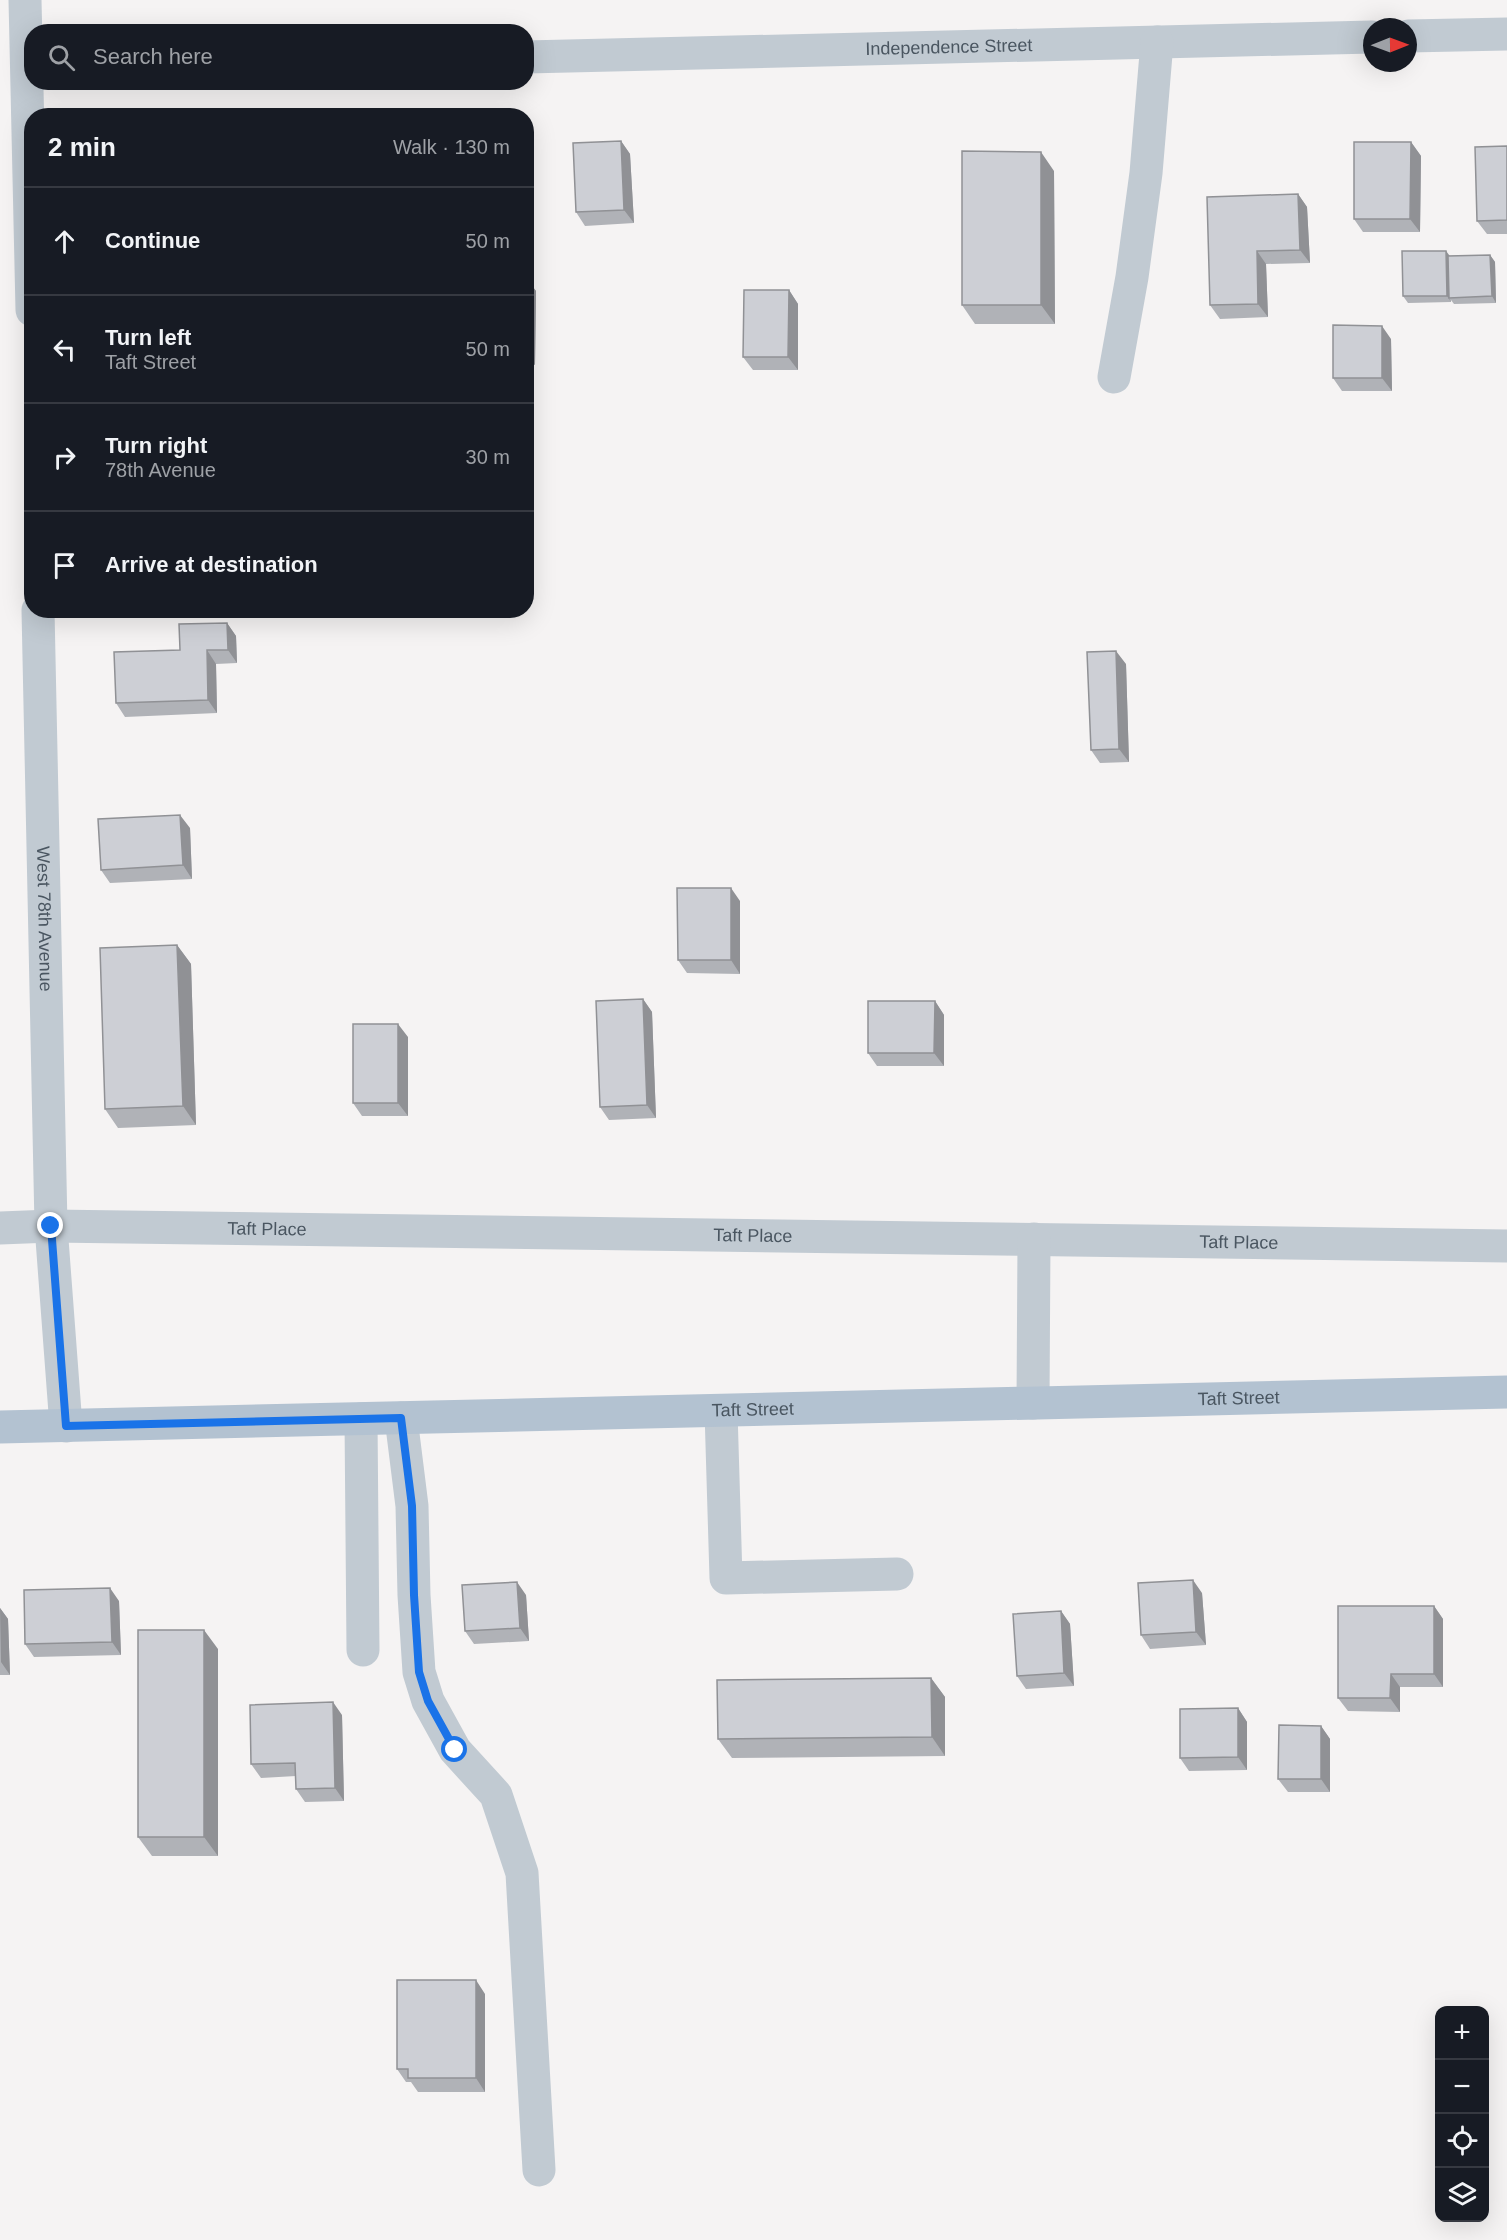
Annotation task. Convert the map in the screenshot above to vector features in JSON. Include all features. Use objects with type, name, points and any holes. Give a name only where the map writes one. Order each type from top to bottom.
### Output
[{"type":"main road","name":"Taft Street","points":[[0,1427],[1507,1392]]},
{"type":"street","points":[[24,162],[19,69],[25,0]]},
{"type":"street","points":[[1417,36],[1507,34]]},
{"type":"street","name":"Independence Street","points":[[534,57],[1363,37]]},
{"type":"street","points":[[1114,377],[1132,277],[1146,173],[1157,42]]},
{"type":"street","name":"West 78th Avenue","points":[[38,618],[51,1226],[66,1426]]},
{"type":"street","name":"Taft Place","points":[[0,1228],[51,1226],[1507,1246]]},
{"type":"street","points":[[1033,1403],[1034,1239]]},
{"type":"street","points":[[721,1411],[726,1578],[897,1574]]},
{"type":"street","points":[[401,1418],[412,1506],[419,1672],[428,1701],[455,1750],[496,1795],[522,1873],[540,2170]]},
{"type":"street","points":[[362,1419],[363,1650]]},
{"type":"building","points":[[621,141],[624,210],[576,212],[573,143]]},
{"type":"building","points":[[1354,142],[1411,142],[1410,219],[1354,219]]},
{"type":"building","points":[[1507,146],[1507,220],[1477,221],[1475,147]]},
{"type":"building","points":[[962,151],[1041,152],[1041,305],[962,305]]},
{"type":"building","points":[[1298,194],[1300,250],[1257,251],[1258,304],[1210,305],[1207,197]]},
{"type":"building","points":[[1402,251],[1446,251],[1447,296],[1403,296]]},
{"type":"building","points":[[1490,255],[1492,296],[1449,298],[1448,256]]},
{"type":"building","points":[[744,290],[789,290],[788,357],[743,357]]},
{"type":"building","points":[[1333,325],[1382,326],[1382,378],[1333,378]]},
{"type":"building","points":[[227,623],[228,650],[207,650],[208,700],[116,703],[114,652],[180,650],[179,624]]},
{"type":"building","points":[[1116,651],[1119,749],[1091,750],[1087,652]]},
{"type":"building","points":[[180,815],[183,865],[101,870],[98,819]]},
{"type":"building","points":[[677,888],[731,888],[731,960],[678,960]]},
{"type":"building","points":[[177,945],[183,1106],[105,1109],[100,948]]},
{"type":"building","points":[[643,999],[647,1105],[600,1107],[596,1001]]},
{"type":"building","points":[[868,1001],[935,1001],[934,1053],[868,1053]]},
{"type":"building","points":[[353,1024],[398,1024],[398,1103],[353,1103]]},
{"type":"building","points":[[1193,1580],[1196,1632],[1141,1635],[1138,1583]]},
{"type":"building","points":[[517,1582],[520,1628],[465,1631],[462,1585]]},
{"type":"building","points":[[110,1588],[112,1642],[25,1644],[24,1590]]},
{"type":"building","points":[[1338,1606],[1434,1606],[1434,1674],[1391,1674],[1390,1698],[1338,1698]]},
{"type":"building","points":[[1061,1611],[1064,1673],[1017,1676],[1013,1614]]},
{"type":"building","points":[[138,1630],[204,1630],[204,1837],[138,1837]]},
{"type":"building","points":[[931,1678],[932,1737],[718,1739],[717,1680]]},
{"type":"building","points":[[333,1702],[335,1788],[296,1789],[295,1763],[251,1764],[250,1705]]},
{"type":"building","points":[[1238,1708],[1238,1757],[1180,1758],[1180,1709]]},
{"type":"building","points":[[1279,1725],[1321,1726],[1321,1779],[1278,1779]]},
{"type":"building","points":[[397,1980],[476,1980],[476,2078],[408,2078],[408,2069],[397,2069]]},
{"type":"route","points":[[51,1226],[66,1426],[401,1418],[412,1506],[419,1672],[428,1701],[455,1750]]}]
